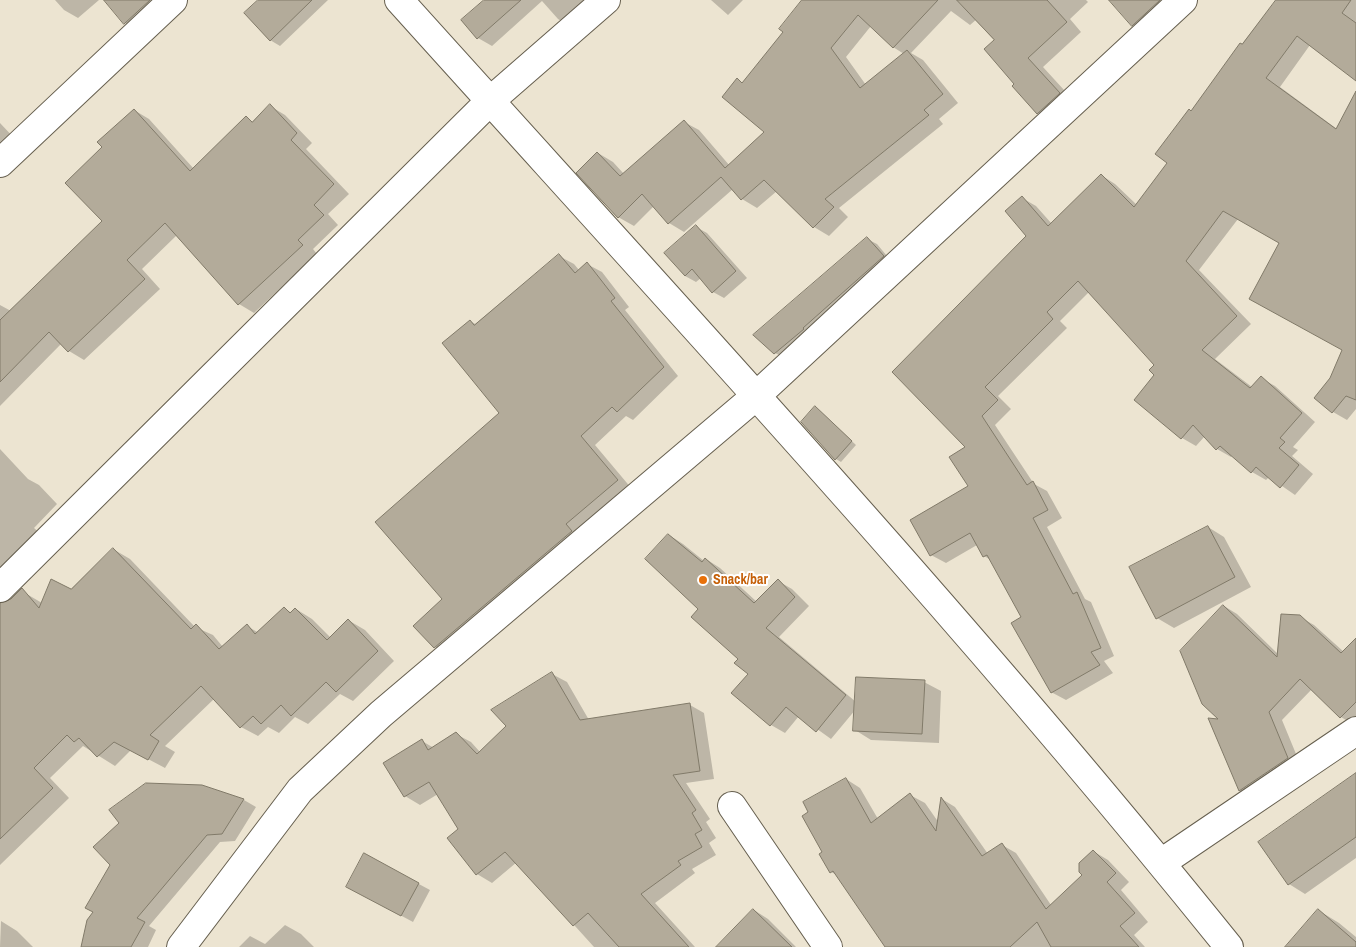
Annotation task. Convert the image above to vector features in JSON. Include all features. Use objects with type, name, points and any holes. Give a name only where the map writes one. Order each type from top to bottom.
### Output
[{"type":"street","points":[[0,163],[173,0]]},
{"type":"street","points":[[399,0],[756,396],[1103,792],[1230,947]]},
{"type":"street","points":[[0,588],[490,100],[606,0]]},
{"type":"street","points":[[181,947],[300,790],[381,714],[756,396],[1183,0]]},
{"type":"street","points":[[1161,863],[1356,731]]},
{"type":"street","points":[[732,806],[828,947]]},
{"type":"building","points":[[104,0],[150,0],[124,24]]},
{"type":"building","points":[[258,0],[312,0],[270,41],[244,13]]},
{"type":"building","points":[[484,0],[521,0],[477,39],[461,20]]},
{"type":"building","points":[[802,0],[938,0],[893,48],[858,15],[831,48],[860,88],[907,50],[943,94],[924,110],[929,115],[825,199],[834,207],[813,228],[764,180],[741,200],[721,177],[668,224],[642,194],[618,218],[576,173],[597,152],[620,176],[684,120],[725,168],[764,132],[722,97],[737,78],[742,83],[783,32],[779,29]]},
{"type":"building","points":[[957,0],[1047,0],[1067,22],[1028,58],[1060,93],[1037,114],[1012,86],[1014,84],[984,49],[994,40]]},
{"type":"building","points":[[1109,0],[1160,0],[1132,26]]},
{"type":"building","points":[[1276,0],[1351,0],[1342,13],[1356,23],[1356,81],[1297,36],[1266,78],[1336,129],[1356,91],[1356,400],[1346,396],[1332,413],[1314,398],[1330,378],[1342,350],[1249,299],[1279,243],[1223,211],[1186,261],[1237,316],[1202,350],[1250,388],[1261,376],[1302,413],[1280,438],[1285,442],[1279,448],[1299,465],[1280,488],[1256,467],[1251,473],[1220,446],[1216,450],[1193,425],[1181,439],[1134,400],[1154,375],[1149,370],[1154,365],[1078,281],[1047,312],[1053,319],[985,387],[998,400],[982,416],[1027,485],[1033,481],[1048,510],[1033,518],[1073,594],[1077,592],[1101,648],[1091,652],[1100,665],[1051,693],[1011,623],[1021,617],[987,555],[983,557],[970,533],[930,556],[910,520],[968,486],[949,457],[965,447],[892,372],[1026,236],[1005,211],[1022,196],[1048,226],[1101,174],[1134,207],[1167,163],[1155,154],[1189,109],[1191,111],[1240,43],[1242,44]]},
{"type":"building","points":[[270,104],[297,133],[291,140],[334,184],[314,205],[324,215],[298,240],[303,245],[238,305],[165,223],[127,260],[145,279],[68,352],[49,332],[0,382],[0,320],[102,221],[65,183],[102,147],[97,142],[134,109],[190,171],[246,116],[252,122]]},
{"type":"building","points":[[696,225],[736,271],[712,293],[692,269],[685,276],[664,253]]},
{"type":"building","points":[[867,237],[884,256],[804,329],[774,354],[753,335]]},
{"type":"building","points":[[559,254],[575,273],[587,262],[615,298],[611,301],[664,367],[617,412],[612,407],[581,436],[618,480],[566,524],[572,531],[434,648],[413,626],[442,599],[375,522],[499,413],[442,343],[470,320],[474,325]]},
{"type":"building","points":[[815,406],[852,441],[835,460],[801,422]]},
{"type":"building","points":[[1208,526],[1235,577],[1156,619],[1129,567]]},
{"type":"building","points":[[668,534],[702,562],[705,558],[754,603],[778,579],[795,597],[766,628],[846,695],[816,732],[786,707],[770,726],[731,693],[748,674],[734,663],[738,659],[691,617],[698,609],[645,559]]},
{"type":"building","points":[[113,548],[191,629],[196,624],[219,649],[247,624],[255,634],[284,607],[290,613],[295,608],[327,640],[348,619],[378,651],[336,692],[326,682],[291,716],[281,705],[261,724],[253,716],[240,728],[201,686],[150,735],[159,741],[148,760],[114,742],[97,757],[79,738],[74,742],[67,735],[34,768],[53,788],[0,839],[0,603],[11,599],[22,588],[39,608],[51,579],[71,589]]},
{"type":"building","points":[[1223,605],[1277,657],[1281,614],[1300,615],[1341,653],[1356,638],[1356,702],[1340,718],[1300,679],[1269,712],[1288,758],[1239,791],[1208,718],[1218,719],[1202,704],[1180,651]]},
{"type":"building","points":[[552,672],[580,720],[690,703],[700,771],[673,775],[696,810],[692,813],[702,830],[695,834],[702,847],[678,861],[681,865],[641,894],[689,947],[619,947],[588,913],[573,926],[505,852],[476,875],[447,838],[458,829],[429,782],[404,797],[383,763],[422,739],[428,750],[456,732],[477,754],[506,726],[491,710]]},
{"type":"building","points":[[856,677],[925,680],[922,734],[853,731]]},
{"type":"building","points":[[1356,773],[1356,837],[1288,885],[1258,842]]},
{"type":"building","points":[[846,778],[871,823],[910,793],[936,831],[941,797],[982,856],[1002,843],[1046,909],[1082,875],[1079,872],[1079,863],[1093,850],[1116,873],[1107,882],[1135,913],[1120,926],[1139,947],[1051,947],[1037,922],[1010,947],[885,947],[833,871],[830,873],[819,854],[822,852],[802,816],[808,812],[803,802]]},
{"type":"building","points":[[146,783],[202,785],[244,799],[222,834],[207,835],[137,918],[145,922],[131,947],[81,947],[87,920],[93,912],[85,908],[110,865],[93,847],[119,823],[109,810]]},
{"type":"building","points":[[364,853],[419,883],[401,916],[346,887]]},
{"type":"building","points":[[753,909],[792,947],[716,947]]},
{"type":"building","points":[[1318,909],[1356,942],[1356,947],[1285,947]]},
{"type":"place","name":"Snack/bar","points":[[703,580]]}]
